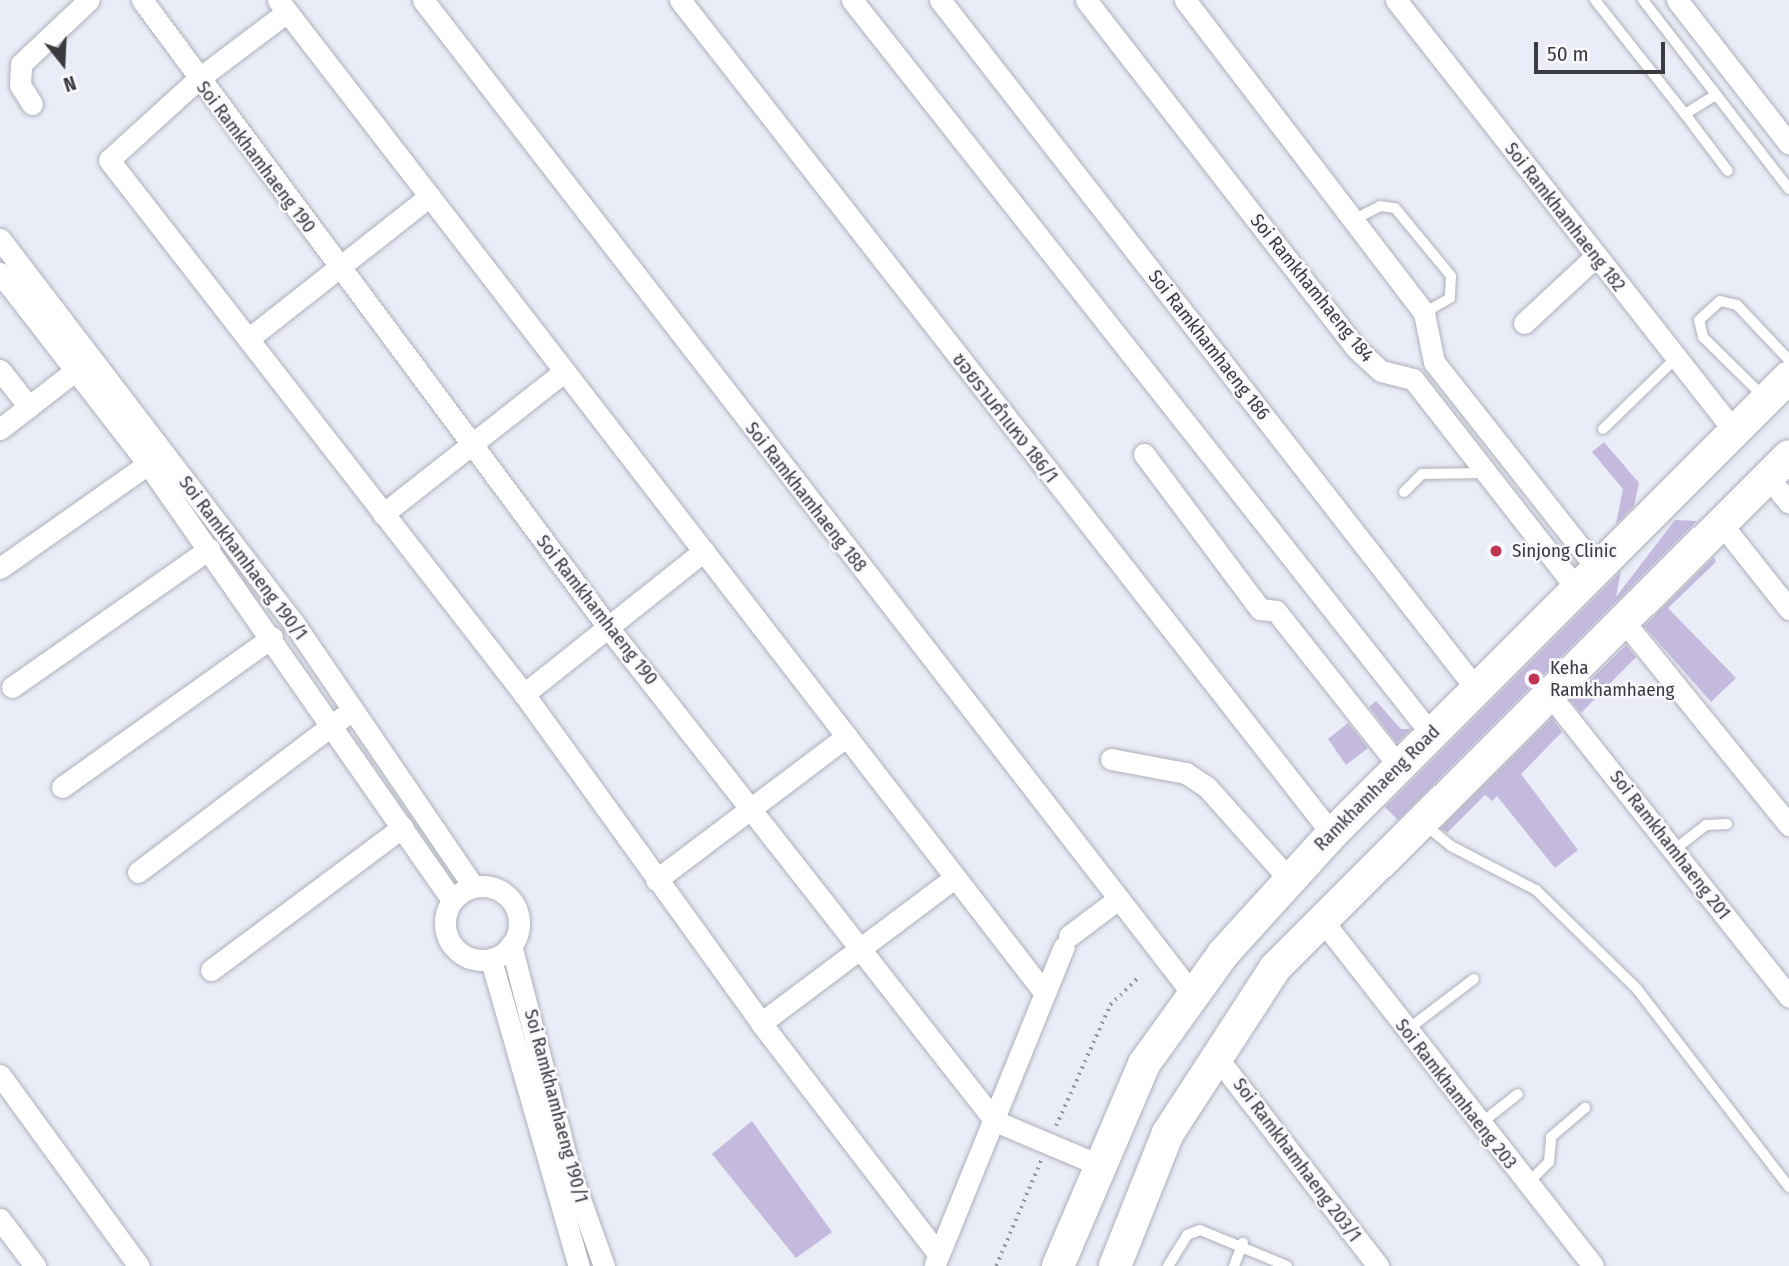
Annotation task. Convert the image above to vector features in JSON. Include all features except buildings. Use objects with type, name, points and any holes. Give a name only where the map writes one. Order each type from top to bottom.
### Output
[{"type":"main road","name":"Ramkhamhaeng Road","points":[[1059,1266],[1099,1165],[1144,1064],[1191,992],[1288,878],[1789,377]]},
{"type":"main road","points":[[1115,1266],[1168,1133],[1211,1061],[1267,978],[1322,920],[1424,824],[1720,522],[1779,466]]},
{"type":"street","points":[[32,104],[20,85],[22,64],[89,0]]},
{"type":"street","name":"Soi Ramkhamhaeng 190","points":[[142,0],[198,79],[607,626],[754,810],[859,950],[995,1121],[1099,1165]]},
{"type":"street","name":"Soi Ramkhamhaeng 188","points":[[423,0],[1117,900],[1191,992]]},
{"type":"street","name":"ซอยรามคำแหง 186/1","points":[[680,0],[1332,834]]},
{"type":"street","points":[[852,0],[1431,734]]},
{"type":"street","name":"Soi Ramkhamhaeng 186","points":[[940,0],[1477,690]]},
{"type":"street","name":"Soi Ramkhamhaeng 184","points":[[1086,0],[1355,346],[1381,370],[1413,379]]},
{"type":"street","points":[[1185,0],[1424,313],[1434,362],[1511,462],[1588,580]]},
{"type":"street","name":"Soi Ramkhamhaeng 182","points":[[1396,0],[1735,432]]},
{"type":"street","points":[[1677,0],[1789,144]]},
{"type":"street","points":[[936,1260],[656,880],[524,694],[108,157],[282,6],[1043,991]]},
{"type":"street","points":[[248,339],[430,196]]},
{"type":"street","name":"Soi Ramkhamhaeng 190/1","points":[[0,239],[148,464],[272,637],[341,718],[473,886],[495,888],[513,902],[519,924],[511,945],[554,1105],[604,1266]]},
{"type":"street","points":[[1524,323],[1595,256]]},
{"type":"street","name":"Soi Ramkhamhaeng 190/1","points":[[0,274],[84,364],[293,622],[341,718],[403,827],[452,900]]},
{"type":"street","points":[[1434,362],[1413,379],[1487,476],[1588,580]]},
{"type":"street","points":[[0,429],[84,364]]},
{"type":"street","points":[[0,370],[29,407]]},
{"type":"street","points":[[383,514],[565,371]]},
{"type":"street","points":[[1143,454],[1260,609],[1276,611],[1399,766]]},
{"type":"street","points":[[1487,476],[1511,462]]},
{"type":"street","points":[[0,568],[148,464]]},
{"type":"street","points":[[1779,466],[1789,503]]},
{"type":"street","points":[[1720,522],[1789,609]]},
{"type":"street","points":[[12,687],[209,549]]},
{"type":"street","points":[[524,694],[704,551]]},
{"type":"street","points":[[1622,620],[1789,825]]},
{"type":"street","points":[[62,787],[272,637]]},
{"type":"street","name":"Soi Ramkhamhaeng 201","points":[[1550,695],[1789,997]]},
{"type":"street","points":[[138,872],[341,718]]},
{"type":"street","points":[[656,880],[754,810],[847,736]]},
{"type":"street","points":[[1111,759],[1163,767],[1207,787],[1288,878]]},
{"type":"street","points":[[211,970],[403,827]]},
{"type":"street","points":[[761,1023],[954,878]]},
{"type":"street","points":[[473,886],[452,900],[444,926],[451,944],[465,956],[491,960],[511,945]]},
{"type":"street","points":[[936,1260],[995,1121],[1043,991],[1067,941],[1117,900]]},
{"type":"street","name":"Soi Ramkhamhaeng 203","points":[[1322,920],[1592,1266]]},
{"type":"street","name":"Soi Ramkhamhaeng 190/1","points":[[491,960],[532,1111],[579,1266]]},
{"type":"street","name":"Soi Ramkhamhaeng 203/1","points":[[1211,1061],[1378,1266]]},
{"type":"street","points":[[0,1075],[139,1266]]},
{"type":"street","points":[[532,1111],[554,1105]]},
{"type":"street","name":"Soi Ramkhamhaeng 203/1","points":[[1264,1125],[1360,1266]]},
{"type":"street","points":[[0,1219],[34,1266]]},
{"type":"lane","points":[[1595,0],[1728,171]]},
{"type":"lane","points":[[1643,0],[1789,188]]},
{"type":"lane","points":[[1685,114],[1716,94]]},
{"type":"lane","points":[[1353,220],[1380,206],[1395,208],[1451,276],[1450,298],[1424,313]]},
{"type":"lane","points":[[1766,400],[1703,337],[1699,320],[1720,301],[1737,305],[1789,360]]},
{"type":"lane","points":[[1603,429],[1676,358]]},
{"type":"lane","points":[[1404,492],[1422,474],[1487,476]]},
{"type":"lane","points":[[1424,824],[1451,846],[1536,890],[1637,989],[1789,1187]]},
{"type":"lane","points":[[1674,849],[1706,825],[1727,824]]},
{"type":"lane","points":[[1406,1031],[1474,979]]},
{"type":"lane","points":[[1480,1124],[1518,1094]]},
{"type":"lane","points":[[1527,1184],[1549,1162],[1550,1137],[1585,1108]]},
{"type":"lane","points":[[1168,1266],[1187,1235],[1200,1230],[1243,1243],[1287,1266]]},
{"type":"lane","points":[[1234,1266],[1243,1243]]},
{"type":"path","points":[[996,1266],[1110,1004],[1139,978]]},
{"type":"place","name":"Sinjong Clinic","points":[[1496,551]]},
{"type":"place","name":"Keha Ramkhamhaeng","points":[[1534,679]]}]
